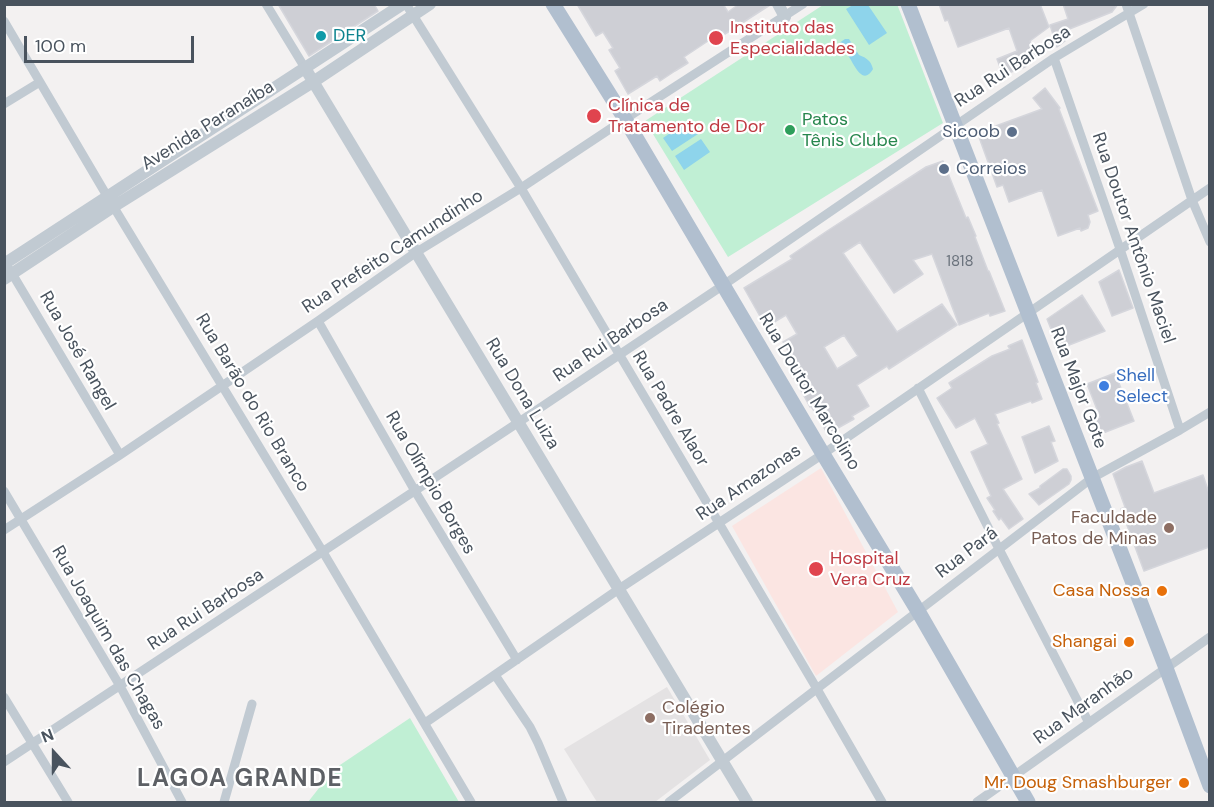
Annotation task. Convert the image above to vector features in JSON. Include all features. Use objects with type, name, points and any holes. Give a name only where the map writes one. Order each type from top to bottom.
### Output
[{"type":"main road","name":"Rua Doutor Marcolino","points":[[553,4],[625,119],[822,454],[918,611],[1012,778],[1028,802]]},
{"type":"main road","name":"Rua Major Gote","points":[[908,4],[1167,668],[1209,786]]},
{"type":"street","name":"Rua Dona Luiza","points":[[266,4],[747,802]]},
{"type":"street","name":"Avenida Paranaíba","points":[[7,270],[305,68],[405,4]]},
{"type":"street","name":"Rua Padre Alaor","points":[[405,4],[521,189],[882,802]]},
{"type":"street","name":"Avenida Paranaíba","points":[[110,202],[313,82],[430,4]]},
{"type":"street","points":[[785,17],[778,5],[790,4]]},
{"type":"street","name":"Rua Prefeito Camundinho","points":[[4,530],[120,455],[415,253],[521,189],[803,4]]},
{"type":"street","name":"Rua Rui Barbosa","points":[[4,762],[723,286],[1053,58],[1128,9],[1144,4]]},
{"type":"street","points":[[1128,9],[1192,200],[1209,242]]},
{"type":"street","name":"Rua Barão do Rio Branco","points":[[4,21],[110,202],[324,552],[471,802]]},
{"type":"street","name":"Rua Doutor Antônio Maciel","points":[[1053,58],[1180,430]]},
{"type":"street","points":[[4,104],[40,82]]},
{"type":"street","name":"Rua Amazonas","points":[[425,723],[1209,188]]},
{"type":"street","name":"Rua José Rangel","points":[[7,270],[120,455]]},
{"type":"street","name":"Rua Olímpio Borges","points":[[318,321],[415,491],[516,660]]},
{"type":"street","points":[[918,388],[1089,723]]},
{"type":"street","name":"Rua Pará","points":[[669,802],[1092,478],[1209,412]]},
{"type":"street","name":"Rua Joaquim das Chagas","points":[[4,491],[120,686],[182,802]]},
{"type":"street","name":"Rua Maranhão","points":[[977,802],[1209,637]]},
{"type":"street","points":[[495,675],[530,727],[563,802]]},
{"type":"street","points":[[4,697],[68,802]]},
{"type":"street","points":[[224,802],[252,704]]},
{"type":"shaded area","name":"Hospital Vera Cruz","points":[[821,468],[898,612],[816,676],[732,526]]},
{"type":"shaded area","name":"Colégio Tiradentes","points":[[667,687],[710,760],[655,802],[597,802],[564,749]]},
{"type":"green space","name":"Patos Tênis Clube","points":[[897,4],[943,123],[728,257],[645,121],[823,5]]},
{"type":"green space","points":[[410,718],[459,802],[308,802],[334,769]]},
{"type":"water","points":[[853,5],[868,5],[887,33],[869,45],[846,9]]},
{"type":"water","points":[[849,39],[859,55],[870,62],[873,69],[869,74],[865,76],[858,71],[841,49],[840,43]]},
{"type":"water","points":[[689,120],[698,134],[672,151],[663,138]]},
{"type":"water","points":[[701,139],[710,152],[684,170],[675,156]]},
{"type":"building","name":"DER","points":[[278,4],[374,4],[378,11],[309,56]]},
{"type":"building","points":[[577,4],[723,4],[728,12],[739,4],[770,5],[725,34],[723,31],[684,57],[688,63],[660,81],[657,76],[628,94],[615,71],[620,68],[609,50],[613,48],[603,32],[596,36]]},
{"type":"building","points":[[939,4],[1040,4],[1049,27],[1030,41],[1036,56],[1025,67],[1003,75],[997,59],[1017,51],[1009,28],[958,47]]},
{"type":"building","points":[[1063,4],[1118,4],[1112,12],[1062,32],[1065,41],[1057,47],[1050,25],[1068,19]]},
{"type":"building","points":[[1045,88],[1060,108],[1098,211],[1088,215],[1090,222],[1088,228],[1081,231],[1080,228],[1058,236],[1042,190],[1009,202],[1003,185],[997,187],[979,137],[993,127],[1042,109],[1033,98]]},
{"type":"building","points":[[943,161],[966,218],[968,217],[976,236],[1005,311],[990,316],[989,313],[959,325],[932,254],[913,260],[923,274],[894,293],[860,242],[843,253],[897,332],[942,304],[957,325],[889,369],[887,366],[857,385],[869,406],[852,416],[854,419],[829,433],[810,407],[791,372],[798,368],[783,342],[797,334],[786,315],[766,327],[744,288],[792,259],[790,256],[926,167]],"holes":[[[844,335],[858,356],[837,369],[824,347]]]},
{"type":"building","points":[[1119,270],[1133,308],[1112,316],[1099,282]]},
{"type":"building","points":[[1082,295],[1105,331],[1059,349],[1047,319]]},
{"type":"building","points":[[1022,340],[1042,399],[995,414],[999,423],[997,424],[1022,479],[1003,489],[1023,519],[1009,529],[993,511],[995,510],[987,498],[991,496],[971,452],[988,444],[975,418],[956,428],[937,398],[952,388],[949,383],[992,356],[1010,349],[1008,346]]},
{"type":"building","points":[[1115,373],[1134,421],[1098,435],[1092,420],[1100,417],[1087,384]]},
{"type":"building","points":[[1049,426],[1055,441],[1051,442],[1058,461],[1035,473],[1022,437]]},
{"type":"building","name":"Faculdade Patos de Minas","points":[[1142,461],[1154,493],[1203,475],[1209,493],[1209,547],[1144,571],[1121,509],[1125,507],[1113,474]]},
{"type":"building","points":[[1063,469],[1067,469],[1071,476],[1069,484],[1039,505],[1029,494]]},
{"type":"place","name":"DER","points":[[321,36]]},
{"type":"place","name":"Instituto das Especialidades","points":[[716,38]]},
{"type":"place","name":"Clínica de Tratamento de Dor","points":[[594,116]]},
{"type":"place","name":"Patos Tênis Clube","points":[[790,130]]},
{"type":"place","name":"Sicoob","points":[[1012,132]]},
{"type":"place","name":"Correios","points":[[944,169]]},
{"type":"place","name":"Shell Select","points":[[1104,386]]},
{"type":"place","name":"Faculdade Patos de Minas","points":[[1169,528]]},
{"type":"place","name":"Hospital Vera Cruz","points":[[816,569]]},
{"type":"place","name":"Casa Nossa","points":[[1162,591]]},
{"type":"place","name":"Shangai","points":[[1129,642]]},
{"type":"place","name":"Colégio Tiradentes","points":[[650,718]]},
{"type":"place","name":"Mr. Doug Smashburger","points":[[1184,783]]},
{"type":"district","name":"LAGOA GRANDE","points":[[240,780]]}]
